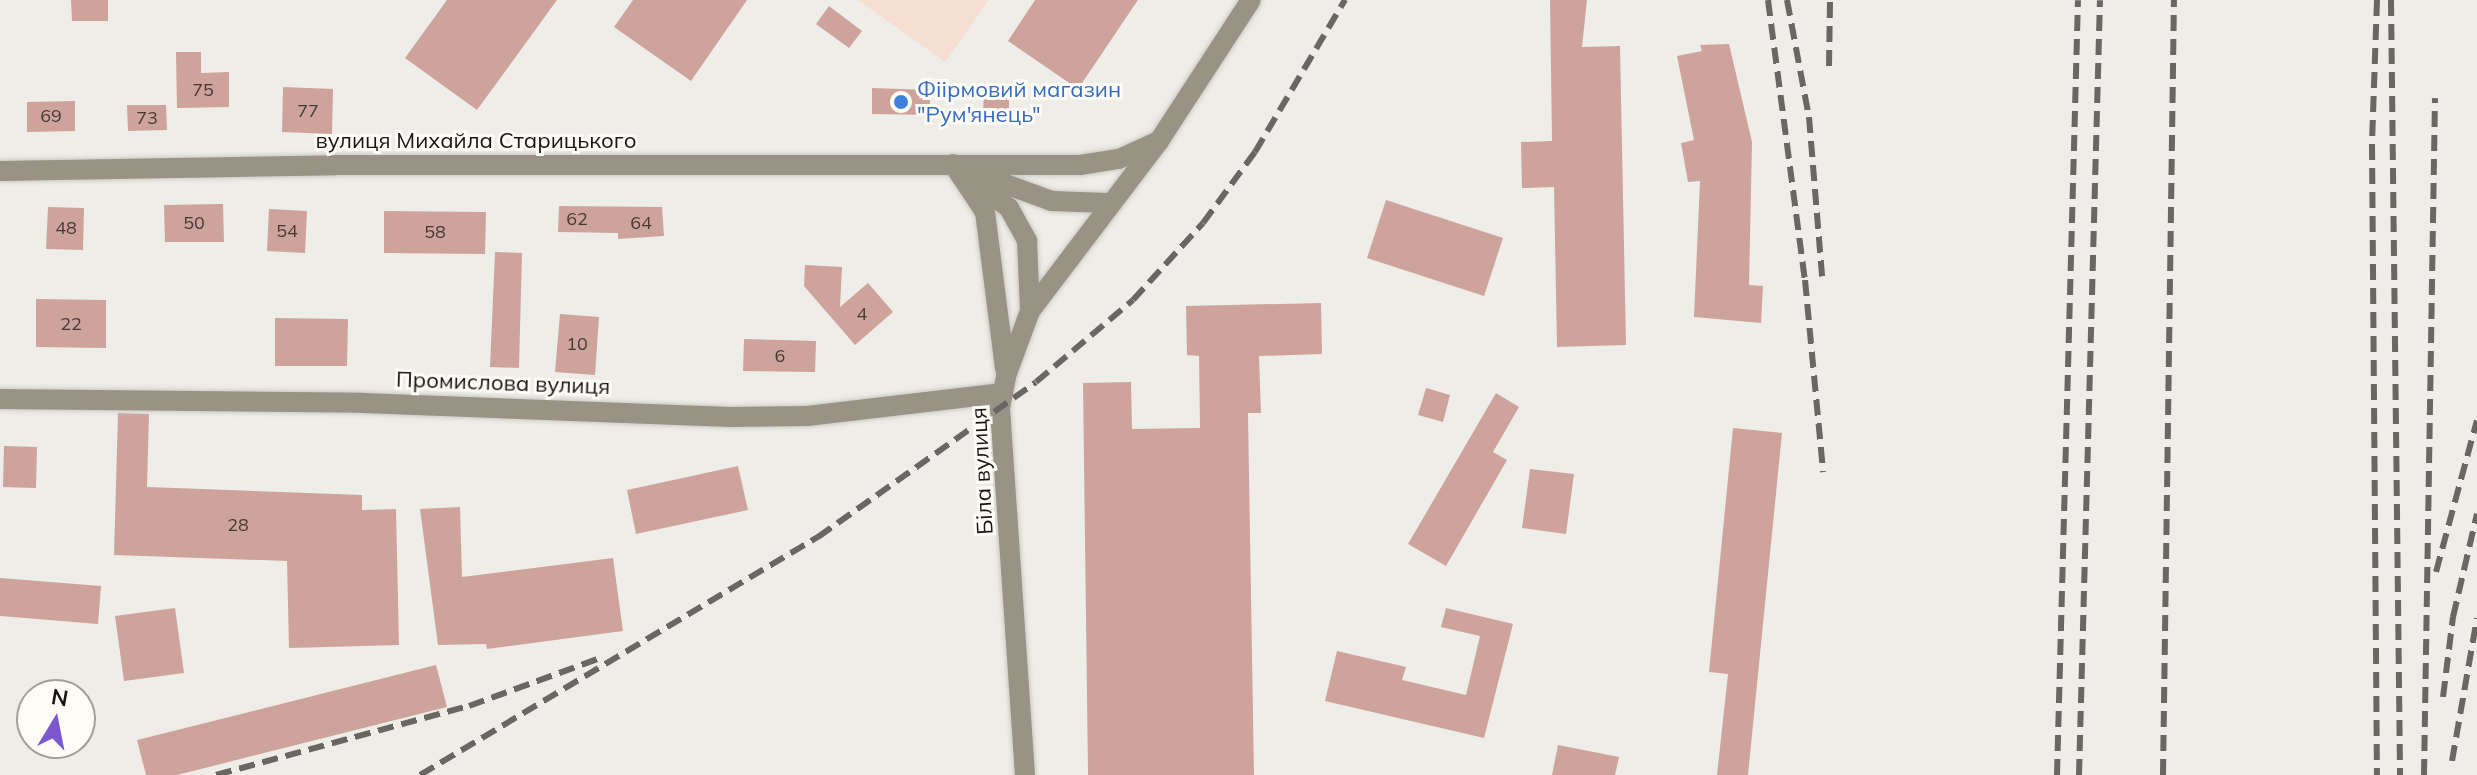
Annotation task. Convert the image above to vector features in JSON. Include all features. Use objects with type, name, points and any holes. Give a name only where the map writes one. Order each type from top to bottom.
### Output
[{"type":"street","name":"Біла вулиця","points":[[1025,775],[1004,384],[1030,311],[1107,203],[1159,141],[1251,0]]},
{"type":"street","name":"вулиця Михайла Старицького","points":[[0,171],[1080,165],[1119,159],[1159,141]]},
{"type":"street","name":"вулиця Михайла Старицького","points":[[953,164],[1052,201],[1107,203]]},
{"type":"street","points":[[953,164],[1009,208],[1027,241],[1030,311]]},
{"type":"street","points":[[953,164],[985,212],[1004,384]]},
{"type":"street","name":"Промислова вулиця","points":[[0,399],[363,403],[730,417],[807,416],[1004,384]]},
{"type":"shaded area","points":[[858,0],[989,0],[945,62]]},
{"type":"building","points":[[71,0],[108,0],[108,21],[72,21]]},
{"type":"building","points":[[447,0],[557,0],[477,110],[405,58]]},
{"type":"building","points":[[633,0],[747,0],[691,81],[614,27]]},
{"type":"building","points":[[1035,0],[1138,0],[1078,89],[1008,41]]},
{"type":"building","points":[[1550,0],[1587,0],[1582,47],[1620,46],[1626,345],[1557,347],[1554,187],[1522,188],[1521,142],[1552,141]]},
{"type":"building","points":[[829,6],[862,31],[849,48],[816,24]]},
{"type":"building","points":[[1729,44],[1752,142],[1749,285],[1763,286],[1761,323],[1694,317],[1700,181],[1688,182],[1681,143],[1694,140],[1677,56],[1702,51],[1700,45]]},
{"type":"building","points":[[176,52],[201,52],[201,73],[229,72],[229,107],[177,108]]},
{"type":"building","points":[[283,87],[333,89],[332,134],[282,132]]},
{"type":"building","name":"Фіірмовий магазин \"Рум'янець\"","points":[[872,88],[930,90],[930,115],[872,114]]},
{"type":"building","points":[[984,93],[1009,94],[1009,115],[983,114]]},
{"type":"building","points":[[75,101],[75,131],[27,132],[27,102]]},
{"type":"building","points":[[127,105],[166,105],[167,130],[128,131]]},
{"type":"building","points":[[1386,200],[1503,238],[1484,296],[1367,258]]},
{"type":"building","points":[[223,204],[224,242],[165,242],[164,205]]},
{"type":"building","points":[[559,206],[662,207],[664,236],[618,239],[618,233],[558,232]]},
{"type":"building","points":[[48,207],[84,208],[83,250],[46,249]]},
{"type":"building","points":[[269,209],[307,211],[305,253],[267,251]]},
{"type":"building","points":[[384,211],[486,212],[485,254],[384,253]]},
{"type":"building","points":[[495,252],[522,253],[519,368],[490,367]]},
{"type":"building","points":[[805,265],[842,267],[840,307],[868,283],[893,312],[855,345],[804,286]]},
{"type":"building","points":[[36,299],[106,300],[106,348],[36,347]]},
{"type":"building","points":[[1321,303],[1322,354],[1259,356],[1261,413],[1248,413],[1254,775],[1088,775],[1083,383],[1131,382],[1132,429],[1200,428],[1199,356],[1187,355],[1186,306]]},
{"type":"building","points":[[560,314],[599,317],[595,375],[555,372]]},
{"type":"building","points":[[275,318],[348,319],[347,366],[275,366]]},
{"type":"building","points":[[744,339],[816,341],[815,372],[743,371]]},
{"type":"building","points":[[1426,388],[1450,395],[1443,422],[1418,415]]},
{"type":"building","points":[[1496,393],[1519,407],[1493,452],[1507,460],[1446,566],[1408,544]]},
{"type":"building","points":[[118,413],[149,414],[147,487],[362,495],[362,510],[396,509],[399,645],[289,648],[287,561],[114,555]]},
{"type":"building","points":[[1733,428],[1782,433],[1748,775],[1717,775],[1728,674],[1709,672]]},
{"type":"building","points":[[4,446],[37,447],[36,488],[3,487]]},
{"type":"building","points":[[738,466],[748,510],[636,534],[627,490]]},
{"type":"building","points":[[1530,469],[1574,474],[1566,534],[1522,528]]},
{"type":"building","points":[[460,507],[462,577],[613,558],[623,631],[487,649],[486,644],[438,645],[420,509]]},
{"type":"building","points":[[0,578],[101,586],[98,624],[0,616]]},
{"type":"building","points":[[175,608],[184,673],[124,681],[115,616]]},
{"type":"building","points":[[1446,608],[1513,624],[1484,738],[1325,701],[1337,651],[1406,667],[1402,680],[1466,695],[1480,636],[1441,627]]},
{"type":"building","points":[[436,665],[447,707],[177,775],[146,775],[137,740]]},
{"type":"building","points":[[1558,745],[1619,757],[1615,775],[1552,775]]},
{"type":"railway","points":[[420,775],[818,537],[1036,382],[1133,300],[1203,223],[1255,152],[1345,0]]},
{"type":"railway","points":[[1768,0],[1805,280],[1823,472]]},
{"type":"railway","points":[[1787,0],[1809,117],[1822,276]]},
{"type":"railway","points":[[1829,66],[1830,0]]},
{"type":"railway","points":[[2057,775],[2078,0]]},
{"type":"railway","points":[[2079,775],[2100,0]]},
{"type":"railway","points":[[2163,775],[2174,0]]},
{"type":"railway","points":[[2377,0],[2372,144],[2377,775]]},
{"type":"railway","points":[[2391,0],[2400,775]]},
{"type":"railway","points":[[2424,775],[2435,98]]},
{"type":"railway","points":[[2436,572],[2477,420]]},
{"type":"railway","points":[[2443,697],[2453,617],[2477,514]]},
{"type":"railway","points":[[2452,761],[2477,618]]},
{"type":"railway","points":[[216,775],[469,706],[603,657]]},
{"type":"place","name":"Фіірмовий магазин \"Рум'янець\"","points":[[901,102]]}]
